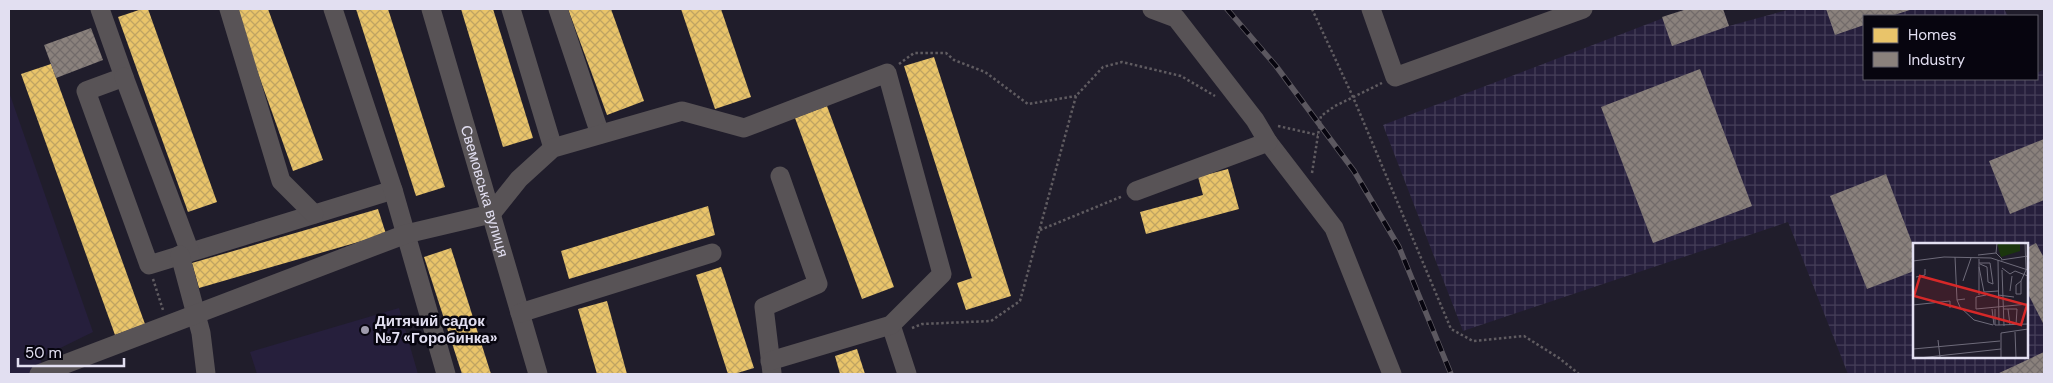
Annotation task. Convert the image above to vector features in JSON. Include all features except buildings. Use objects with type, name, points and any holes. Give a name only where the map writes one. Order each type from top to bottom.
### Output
[{"type":"street","points":[[100,9],[185,253],[195,313],[201,332],[206,374]]},
{"type":"street","points":[[229,9],[281,180],[314,214]]},
{"type":"street","points":[[333,9],[393,190],[446,374]]},
{"type":"street","name":"Свемовська вулиця","points":[[431,9],[538,374]]},
{"type":"street","points":[[511,9],[553,148]]},
{"type":"street","points":[[558,9],[600,134]]},
{"type":"street","points":[[1152,9],[1176,18],[1255,120],[1268,142],[1334,228],[1392,374]]},
{"type":"street","points":[[1371,9],[1394,77],[1583,9]]},
{"type":"street","points":[[39,374],[406,234],[491,214],[519,179],[553,148],[682,111],[744,128],[887,74],[942,274],[893,331],[771,368],[764,307],[818,284],[780,176]]},
{"type":"street","points":[[124,77],[86,91],[149,265],[393,190]]},
{"type":"street","points":[[1136,191],[1268,142]]},
{"type":"street","points":[[520,313],[712,253]]},
{"type":"street","points":[[893,331],[907,374]]},
{"type":"path","points":[[1312,9],[1353,97],[1451,329],[1473,341],[1524,336],[1559,358],[1579,374]]},
{"type":"path","points":[[887,74],[914,53],[946,53],[954,60],[985,72],[1028,104],[1076,96]]},
{"type":"path","points":[[893,331],[922,324],[991,321],[1020,301],[1076,96],[1103,67],[1122,62],[1181,76],[1222,101]]},
{"type":"path","points":[[1310,197],[1322,116],[1335,106],[1394,77]]},
{"type":"path","points":[[1255,120],[1318,135]]},
{"type":"path","points":[[1039,230],[1136,191]]},
{"type":"path","points":[[149,265],[168,325]]},
{"type":"shaded area","points":[[1687,9],[1723,9],[1729,26],[1791,9],[2004,9],[2007,15],[1863,15],[1863,80],[2038,80],[2038,72],[2044,69],[2044,374],[1848,374],[1788,222],[1463,331],[1383,125]]},
{"type":"shaded area","points":[[9,92],[93,332],[40,358],[45,374],[9,374]]},
{"type":"shaded area","name":"Дитячий садок №7 «Горобинка»","points":[[399,308],[418,374],[257,374],[250,352]]},
{"type":"railway","points":[[1227,9],[1276,66],[1354,171],[1399,247],[1451,374]]},
{"type":"place","name":"Дитячий садок №7 «Горобинка»","points":[[365,330]]}]
